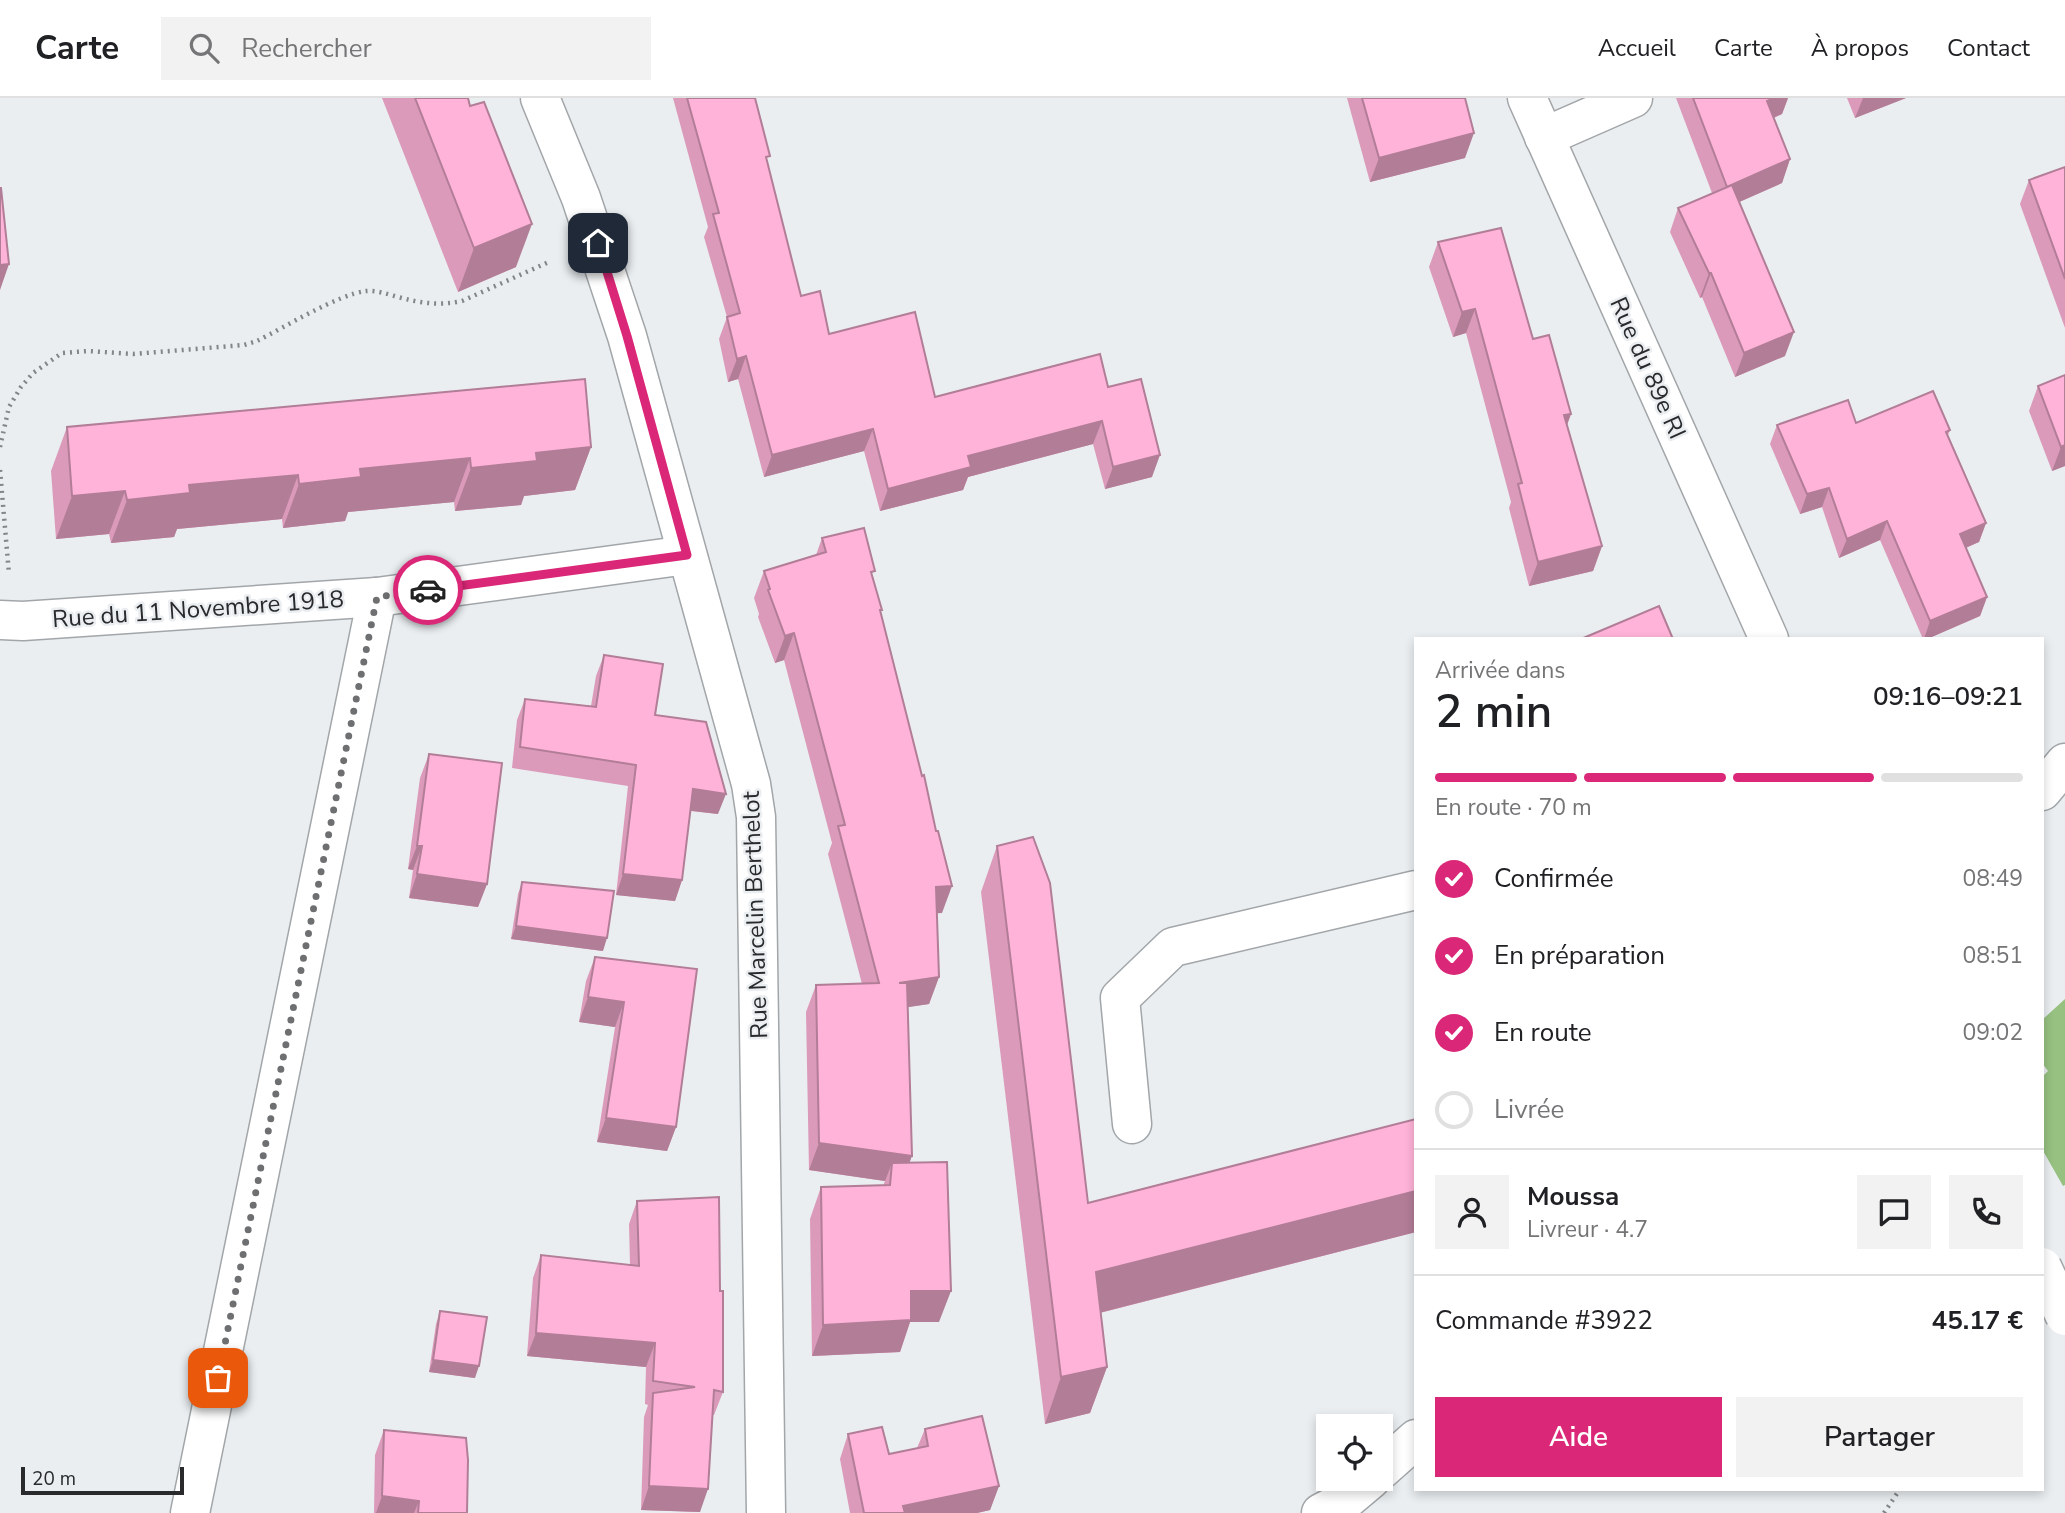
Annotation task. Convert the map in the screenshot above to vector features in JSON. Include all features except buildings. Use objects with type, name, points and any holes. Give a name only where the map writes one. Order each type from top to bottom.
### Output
[{"type":"street","name":"Rue Marcelin Berthelot","points":[[540,98],[598,243],[627,336],[751,783],[756,817],[766,1513]]},
{"type":"street","name":"Rue du 89e RI","points":[[1527,98],[1768,637]]},
{"type":"street","points":[[1544,137],[1633,98]]},
{"type":"street","name":"Rue du 11 Novembre 1918","points":[[7,620],[377,597],[687,555]]},
{"type":"street","points":[[190,1513],[377,597]]},
{"type":"street","points":[[2044,789],[2065,763]]},
{"type":"street","points":[[1132,1124],[1120,998],[1173,947],[1414,891]]},
{"type":"street","points":[[2044,1271],[2065,1316]]},
{"type":"street","points":[[1393,1459],[1414,1441]]},
{"type":"street","points":[[1321,1513],[1357,1491]]},
{"type":"path","points":[[0,447],[9,407],[21,387],[33,373],[62,353],[88,351],[133,354],[244,345],[350,295],[367,291],[381,292],[418,302],[450,303],[462,301],[519,274]]},
{"type":"path","points":[[0,470],[7,620]]},
{"type":"path","points":[[1884,1513],[1899,1491]]},
{"type":"green space","points":[[2065,999],[2063,1186],[2044,1153],[2044,1075],[2048,1071],[2044,1066],[2044,1018]]},
{"type":"way so far","points":[[218,1378],[377,597],[428,590]]},
{"type":"route","points":[[428,590],[687,555],[627,336],[598,243]]}]
